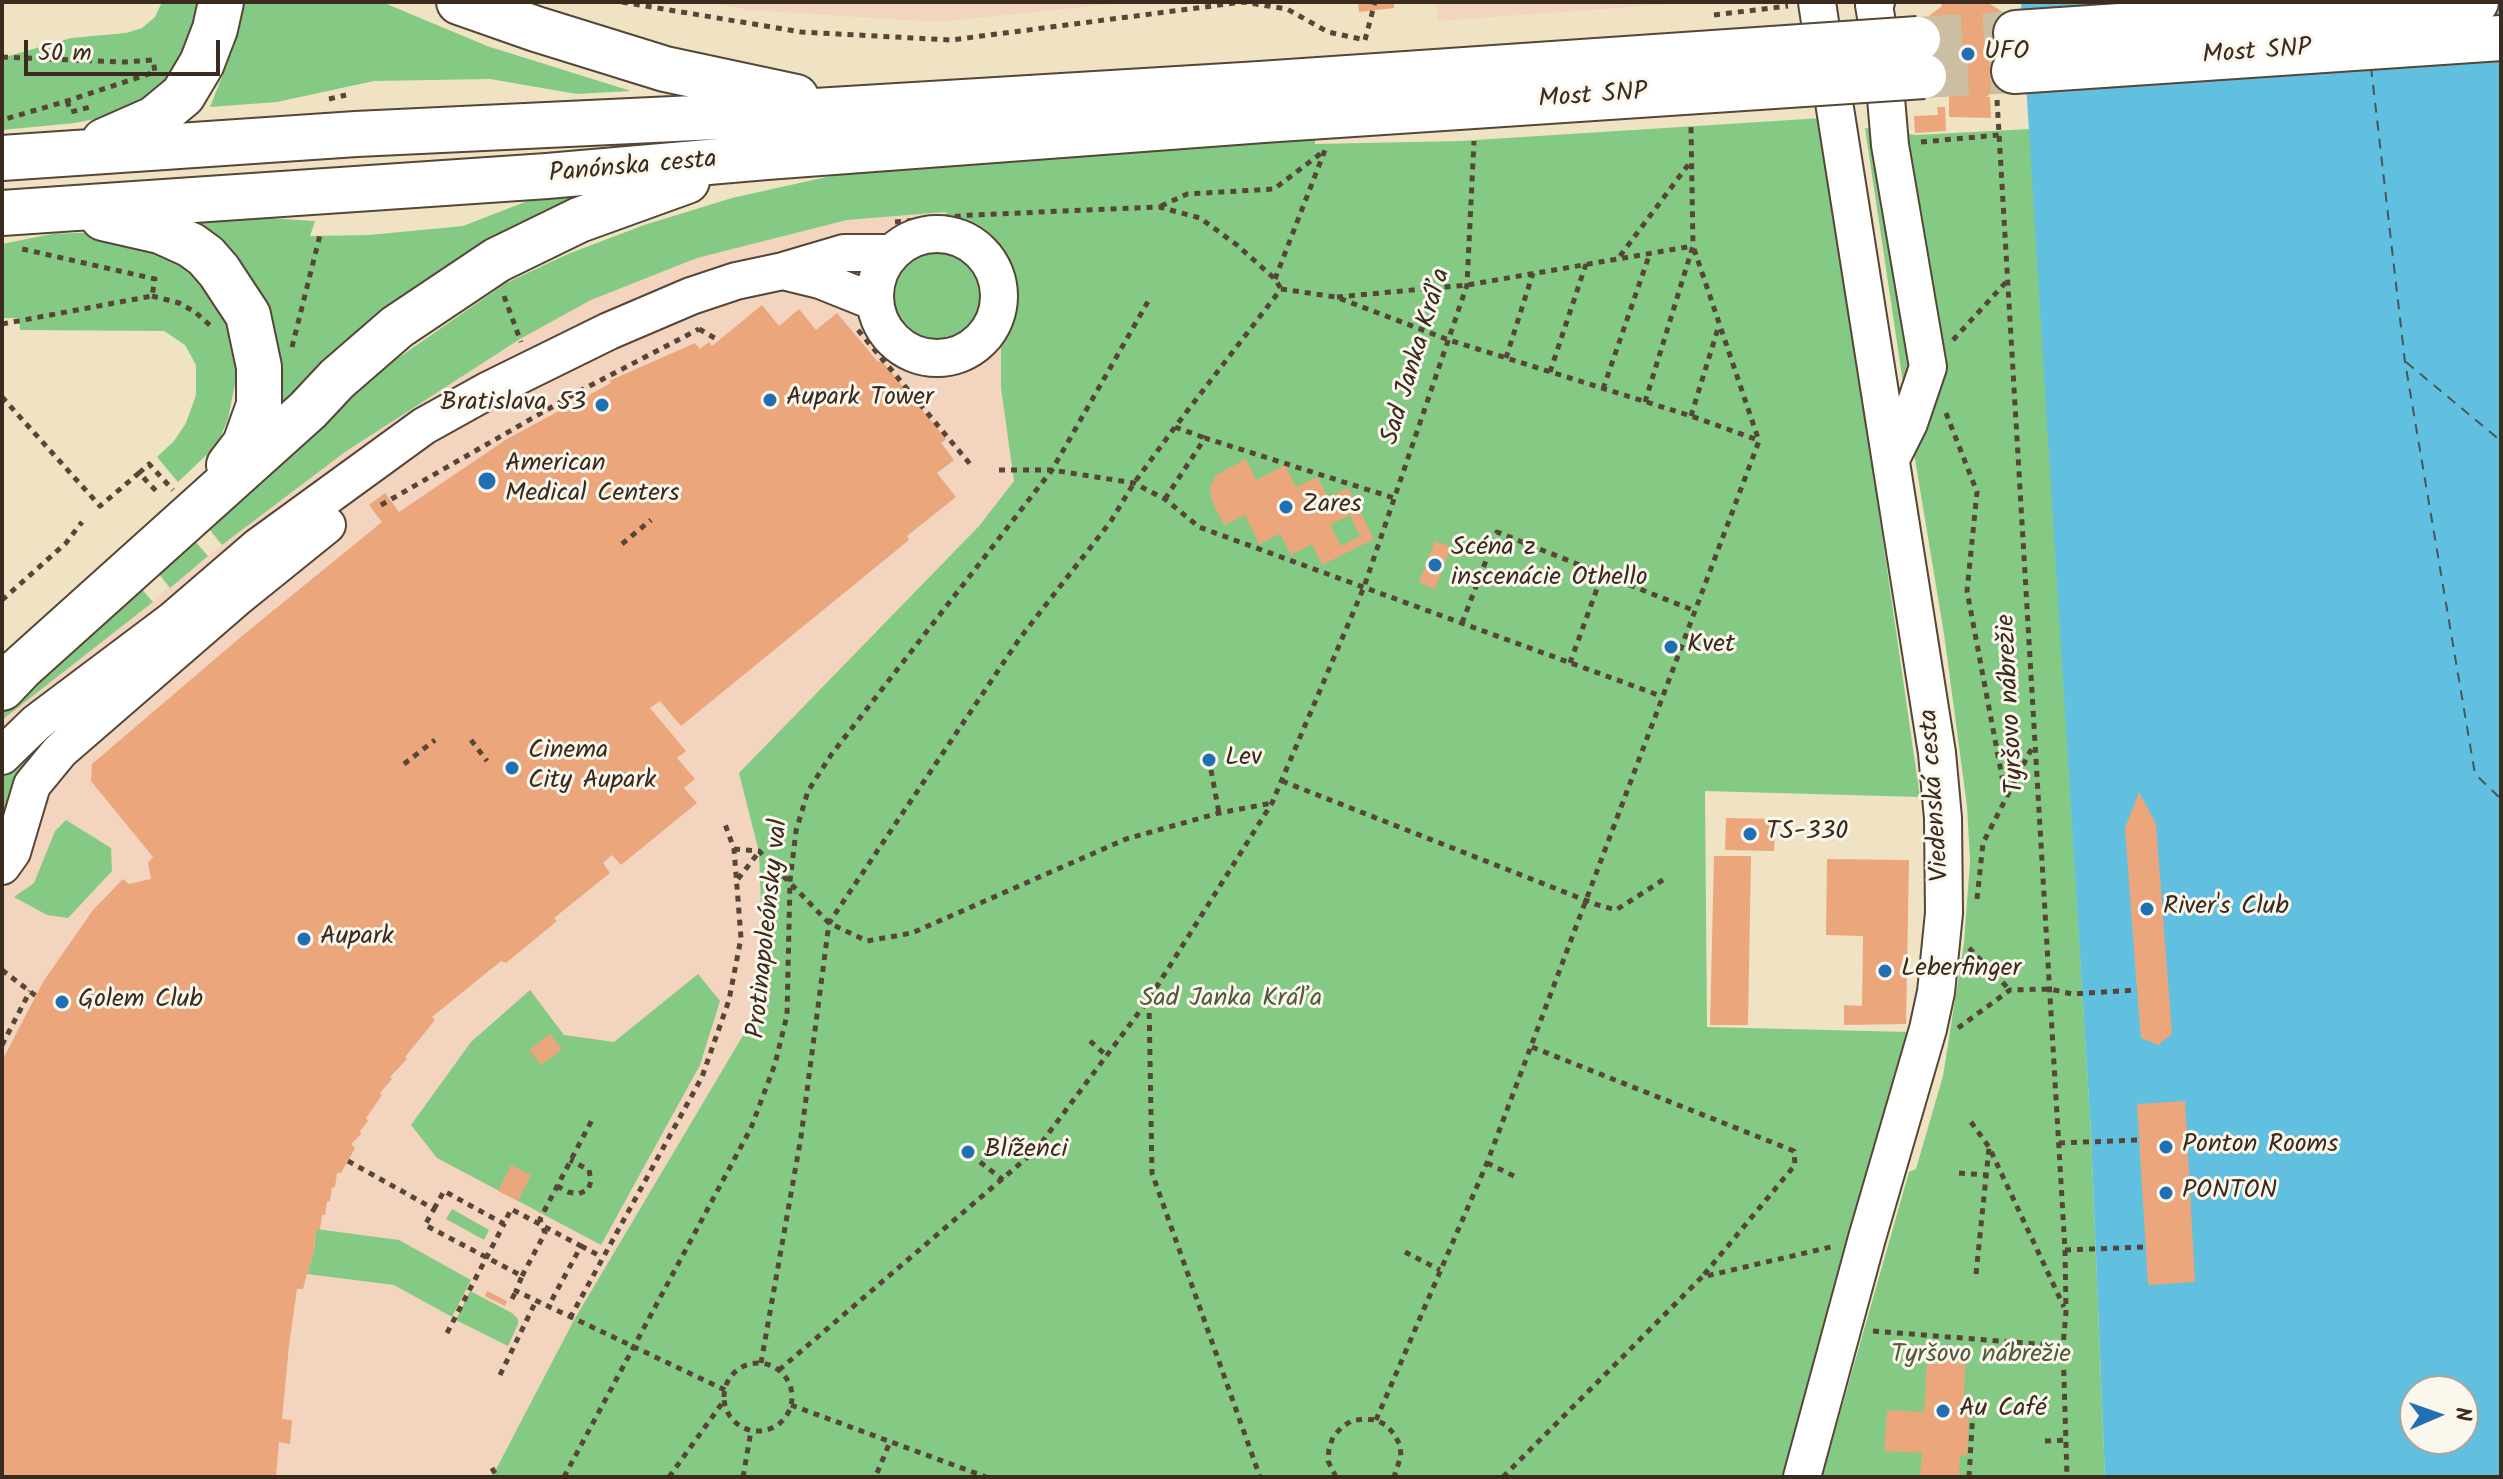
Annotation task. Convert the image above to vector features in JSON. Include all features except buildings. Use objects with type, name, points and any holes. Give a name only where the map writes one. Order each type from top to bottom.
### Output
[{"type":"main road","points":[[82,151],[154,119],[183,95],[202,63],[221,2]]},
{"type":"main road","points":[[459,2],[665,69],[849,108]]},
{"type":"main road","name":"Most SNP","points":[[2001,40],[2476,2]]},
{"type":"main road","name":"Most SNP","points":[[2001,40],[2501,38]]},
{"type":"main road","name":"Most SNP","points":[[1262,102],[1921,58]]},
{"type":"main road","name":"Panónska cesta","points":[[2,158],[849,108],[1262,102]]},
{"type":"main road","name":"Panónska cesta","points":[[10,230],[62,208],[561,175],[766,157],[1262,102]]},
{"type":"main road","points":[[2,688],[397,327],[497,260],[579,220],[662,189],[766,157]]},
{"type":"main road","points":[[2,664],[236,458],[254,425],[259,405],[259,367],[248,315],[229,284],[206,256],[191,245],[160,231],[62,208]]},
{"type":"street","points":[[1886,98],[1890,145],[1928,367],[1909,423],[1891,459]]},
{"type":"street","name":"Viedenská cesta","points":[[1802,1477],[1928,1029],[1936,992],[1944,913],[1941,785],[1834,102]]},
{"type":"street","points":[[783,271],[820,280],[864,313],[882,325],[888,335],[907,351],[940,359],[959,355],[975,346],[995,321],[999,284],[989,261],[972,244],[961,238],[936,233],[924,235],[901,245],[881,267],[864,313]]},
{"type":"street","points":[[2,756],[36,723],[173,620],[259,546],[424,426],[487,391],[646,313],[736,281],[844,253],[892,253]]},
{"type":"street","points":[[2,866],[12,852],[32,785],[60,751],[239,596],[424,448],[487,391]]},
{"type":"path","points":[[622,2],[801,32],[951,40],[1243,2],[1287,9],[1328,32],[1365,40],[1375,2]]},
{"type":"path","name":"Tyršovo nábrežie","points":[[2001,40],[1998,120],[2065,1250],[2063,1346],[2067,1477]]},
{"type":"path","points":[[2,57],[124,62],[153,60],[155,72],[2,120]]},
{"type":"path","points":[[1645,402],[1693,246],[1691,119]]},
{"type":"path","name":"Sad Janka Kráľa","points":[[779,1370],[1036,1150],[1149,999],[1272,803],[1364,587],[1467,285],[1474,132]]},
{"type":"path","points":[[1890,145],[1999,135]]},
{"type":"path","points":[[1275,279],[1327,143]]},
{"type":"path","points":[[1159,207],[1187,194],[1274,189],[1324,151]]},
{"type":"path","points":[[1620,257],[1692,160]]},
{"type":"path","points":[[961,238],[971,215],[1159,207],[1200,218],[1237,245],[1275,279],[1281,289]]},
{"type":"path","points":[[10,230],[155,279],[152,296]]},
{"type":"path","points":[[289,357],[321,231]]},
{"type":"path","points":[[1336,297],[1467,285],[1693,246]]},
{"type":"path","points":[[1376,1420],[1487,1163],[1759,441],[1693,246]]},
{"type":"path","points":[[1603,389],[1650,253]]},
{"type":"path","points":[[1550,372],[1586,264]]},
{"type":"path","points":[[1506,358],[1533,273]]},
{"type":"path","points":[[2006,798],[1967,591],[1977,492],[1928,367],[2007,281]]},
{"type":"path","points":[[506,283],[504,296],[523,346]]},
{"type":"path","points":[[1281,289],[1336,297],[1449,340],[1691,416],[1759,441]]},
{"type":"path","points":[[761,1363],[801,1137],[829,923],[1020,638],[1111,521],[1175,427],[1281,289]]},
{"type":"path","points":[[2,324],[152,296],[179,303],[195,312],[220,337]]},
{"type":"path","name":"Protinapoleónsky val","points":[[564,1477],[751,1128],[775,1064],[787,1015],[790,881],[796,831],[808,791],[831,755],[1052,470],[1150,298]]},
{"type":"path","points":[[864,313],[970,464]]},
{"type":"path","points":[[381,505],[578,392],[711,323]]},
{"type":"path","points":[[1691,416],[1720,324]]},
{"type":"path","points":[[699,329],[718,340]]},
{"type":"path","points":[[657,350],[659,358]]},
{"type":"path","points":[[2,397],[100,506],[149,464],[178,494]]},
{"type":"path","points":[[1175,427],[1394,498]]},
{"type":"path","points":[[1165,499],[1205,438]]},
{"type":"path","points":[[999,470],[1052,470],[1134,483],[1165,499],[1199,527],[1661,696]]},
{"type":"path","points":[[139,473],[158,493]]},
{"type":"path","points":[[621,543],[650,519]]},
{"type":"path","points":[[2,600],[66,543],[82,522]]},
{"type":"path","points":[[1462,624],[1497,532],[1695,611]]},
{"type":"path","points":[[1570,663],[1602,575]]},
{"type":"path","points":[[471,740],[487,761]]},
{"type":"path","points":[[405,765],[436,741]]},
{"type":"path","points":[[1977,899],[1983,843],[2035,742]]},
{"type":"path","points":[[1211,770],[1219,813]]},
{"type":"path","points":[[1282,781],[1616,910],[1666,878]]},
{"type":"path","points":[[734,849],[759,851],[829,923],[867,941],[912,933],[1126,839],[1219,813],[1272,803]]},
{"type":"path","points":[[570,1318],[702,1077],[729,1000],[741,938],[734,849],[725,824]]},
{"type":"path","points":[[737,881],[759,851]]},
{"type":"path","points":[[1964,943],[2010,990]]},
{"type":"path","points":[[2,970],[36,996]]},
{"type":"path","points":[[1950,1033],[2010,990],[2050,989],[2072,994],[2137,990]]},
{"type":"path","points":[[2,1045],[30,991]]},
{"type":"path","points":[[1149,999],[1152,1173],[1260,1477]]},
{"type":"path","points":[[1090,1041],[1108,1057]]},
{"type":"path","points":[[1503,1477],[1702,1277],[1795,1165],[1794,1151],[1532,1047]]},
{"type":"path","points":[[512,1299],[545,1233],[540,1219],[594,1116]]},
{"type":"path","points":[[1971,1122],[1989,1147],[2066,1312]]},
{"type":"path","points":[[2059,1143],[2139,1140]]},
{"type":"path","points":[[1976,1274],[1989,1147]]},
{"type":"path","points":[[557,1186],[578,1194],[588,1190],[591,1181],[589,1170],[570,1160]]},
{"type":"path","points":[[348,1161],[434,1209]]},
{"type":"path","points":[[980,1162],[1003,1180]]},
{"type":"path","points":[[1487,1163],[1518,1178]]},
{"type":"path","points":[[1959,1173],[1986,1175]]},
{"type":"path","points":[[504,1224],[444,1191],[425,1225],[522,1276]]},
{"type":"path","points":[[447,1333],[511,1209],[602,1257]]},
{"type":"path","points":[[1702,1277],[1867,1238]]},
{"type":"path","points":[[548,1307],[581,1246]]},
{"type":"path","points":[[2065,1250],[2145,1247]]},
{"type":"path","points":[[1405,1252],[1440,1270]]},
{"type":"path","points":[[516,1291],[725,1390]]},
{"type":"path","points":[[500,1375],[536,1301]]},
{"type":"path","points":[[1970,1339],[1971,1329]]},
{"type":"path","points":[[1868,1330],[2063,1346]]},
{"type":"path","points":[[752,1363],[779,1370],[790,1386],[791,1405],[781,1423],[762,1431],[751,1431],[733,1421],[724,1401],[729,1379],[735,1371],[752,1363]]},
{"type":"path","points":[[669,1477],[724,1401]]},
{"type":"path","points":[[791,1405],[986,1477]]},
{"type":"path","points":[[1969,1477],[1973,1410]]},
{"type":"path","points":[[1336,1477],[1328,1461],[1333,1437],[1351,1421],[1363,1419],[1386,1425],[1400,1445],[1401,1456],[1394,1477]]},
{"type":"path","points":[[743,1477],[751,1431]]},
{"type":"path","points":[[2045,1441],[2066,1440]]},
{"type":"path","points":[[877,1473],[890,1442]]},
{"type":"path","points":[[492,1468],[497,1477]]},
{"type":"shaded area","points":[[705,2],[1134,2],[937,22],[748,10]]},
{"type":"shaded area","points":[[1436,2],[1700,2],[1438,21]]},
{"type":"shaded area","points":[[945,212],[988,247],[1003,271],[1008,295],[1001,344],[1001,388],[1014,481],[979,526],[740,773],[759,851],[762,936],[751,1022],[574,1320],[492,1477],[2,1477],[2,720],[222,545],[345,452],[520,339],[591,300],[697,258],[847,220]]},
{"type":"green space","points":[[162,2],[206,2],[204,31],[144,109],[75,123],[2,130],[2,58],[71,38],[126,33],[142,28],[155,17]]},
{"type":"green space","points":[[243,2],[382,2],[487,46],[631,91],[577,94],[490,79],[374,81],[277,102],[210,107],[235,44]]},
{"type":"green space","name":"Sad Janka Kráľa","points":[[1822,118],[1920,797],[1705,791],[1707,1027],[1909,1032],[1785,1477],[492,1477],[574,1320],[751,1022],[762,936],[759,852],[739,773],[979,526],[1014,481],[1001,388],[1001,344],[1008,295],[1003,271],[988,247],[945,212],[847,220],[697,258],[591,300],[520,339],[345,452],[222,545],[201,519],[317,420],[388,365],[506,283],[568,254],[644,225],[732,198],[840,174],[1264,139],[1315,136],[1315,144],[1460,141]]},
{"type":"green space","name":"Tyršovo nábrežie","points":[[1865,128],[1916,135],[2030,129],[2091,1133],[2105,1477],[1822,1477],[1909,1172],[1916,1169],[1943,1076],[1964,943],[1970,861],[1967,806],[1944,634]]},
{"type":"green space","points":[[622,189],[272,413],[211,243],[194,219],[236,216],[315,221],[310,236],[369,235],[463,226],[543,195]]},
{"type":"green space","points":[[100,232],[194,265],[239,343],[228,419],[217,445],[178,482],[157,457],[174,441],[186,423],[196,395],[196,365],[185,345],[164,331],[20,330],[19,318],[2,318],[2,244],[52,234]]},
{"type":"green space","points":[[937,239],[959,243],[977,256],[990,274],[994,296],[990,318],[977,336],[959,349],[937,353],[915,349],[897,336],[884,318],[880,296],[884,274],[897,256],[915,243]]},
{"type":"green space","points":[[187,532],[208,556],[170,588],[151,564]]},
{"type":"green space","points":[[133,579],[153,602],[2,720],[2,695]]},
{"type":"green space","points":[[40,734],[49,748],[2,833],[2,771]]},
{"type":"green space","points":[[66,820],[111,848],[112,871],[68,918],[47,915],[14,897],[34,883],[55,831]]},
{"type":"green space","points":[[698,974],[720,1001],[700,1065],[601,1245],[437,1158],[411,1125],[471,1042],[530,990],[564,1035],[614,1042]]},
{"type":"green space","points":[[452,1209],[489,1230],[484,1240],[446,1219]]},
{"type":"green space","points":[[316,1229],[399,1240],[471,1280],[452,1317],[394,1285],[307,1274],[314,1252]]},
{"type":"green space","points":[[470,1291],[518,1319],[508,1346],[456,1320]]},
{"type":"water","points":[[2021,2],[2501,2],[2501,1477],[2105,1477],[2091,1133]]},
{"type":"ferry route","points":[[2371,67],[2405,362],[2475,774],[2501,799]]},
{"type":"ferry route","points":[[2406,362],[2501,441]]},
{"type":"tunnel","points":[[1918,39],[2016,33]]},
{"type":"tunnel","points":[[1924,76],[2014,71]]},
{"type":"place","name":"UFO","points":[[1968,54]]},
{"type":"place","name":"Aupark Tower","points":[[770,400]]},
{"type":"place","name":"Bratislava 53","points":[[602,405]]},
{"type":"place","name":"American Medical Centers","points":[[487,481]]},
{"type":"place","name":"Zares","points":[[1286,507]]},
{"type":"place","name":"Scéna z inscenácie Othello","points":[[1435,565]]},
{"type":"place","name":"Kvet","points":[[1671,647]]},
{"type":"place","name":"Lev","points":[[1209,760]]},
{"type":"place","name":"Cinema City Aupark","points":[[512,768]]},
{"type":"place","name":"TS-330","points":[[1750,834]]},
{"type":"place","name":"River's Club","points":[[2147,909]]},
{"type":"place","name":"Aupark","points":[[304,939]]},
{"type":"place","name":"Leberfinger","points":[[1885,971]]},
{"type":"place","name":"Golem Club","points":[[62,1002]]},
{"type":"place","name":"Ponton Rooms","points":[[2166,1147]]},
{"type":"place","name":"Blíženci","points":[[968,1152]]},
{"type":"place","name":"PONTON","points":[[2166,1193]]},
{"type":"place","name":"Au Café","points":[[1943,1411]]}]
